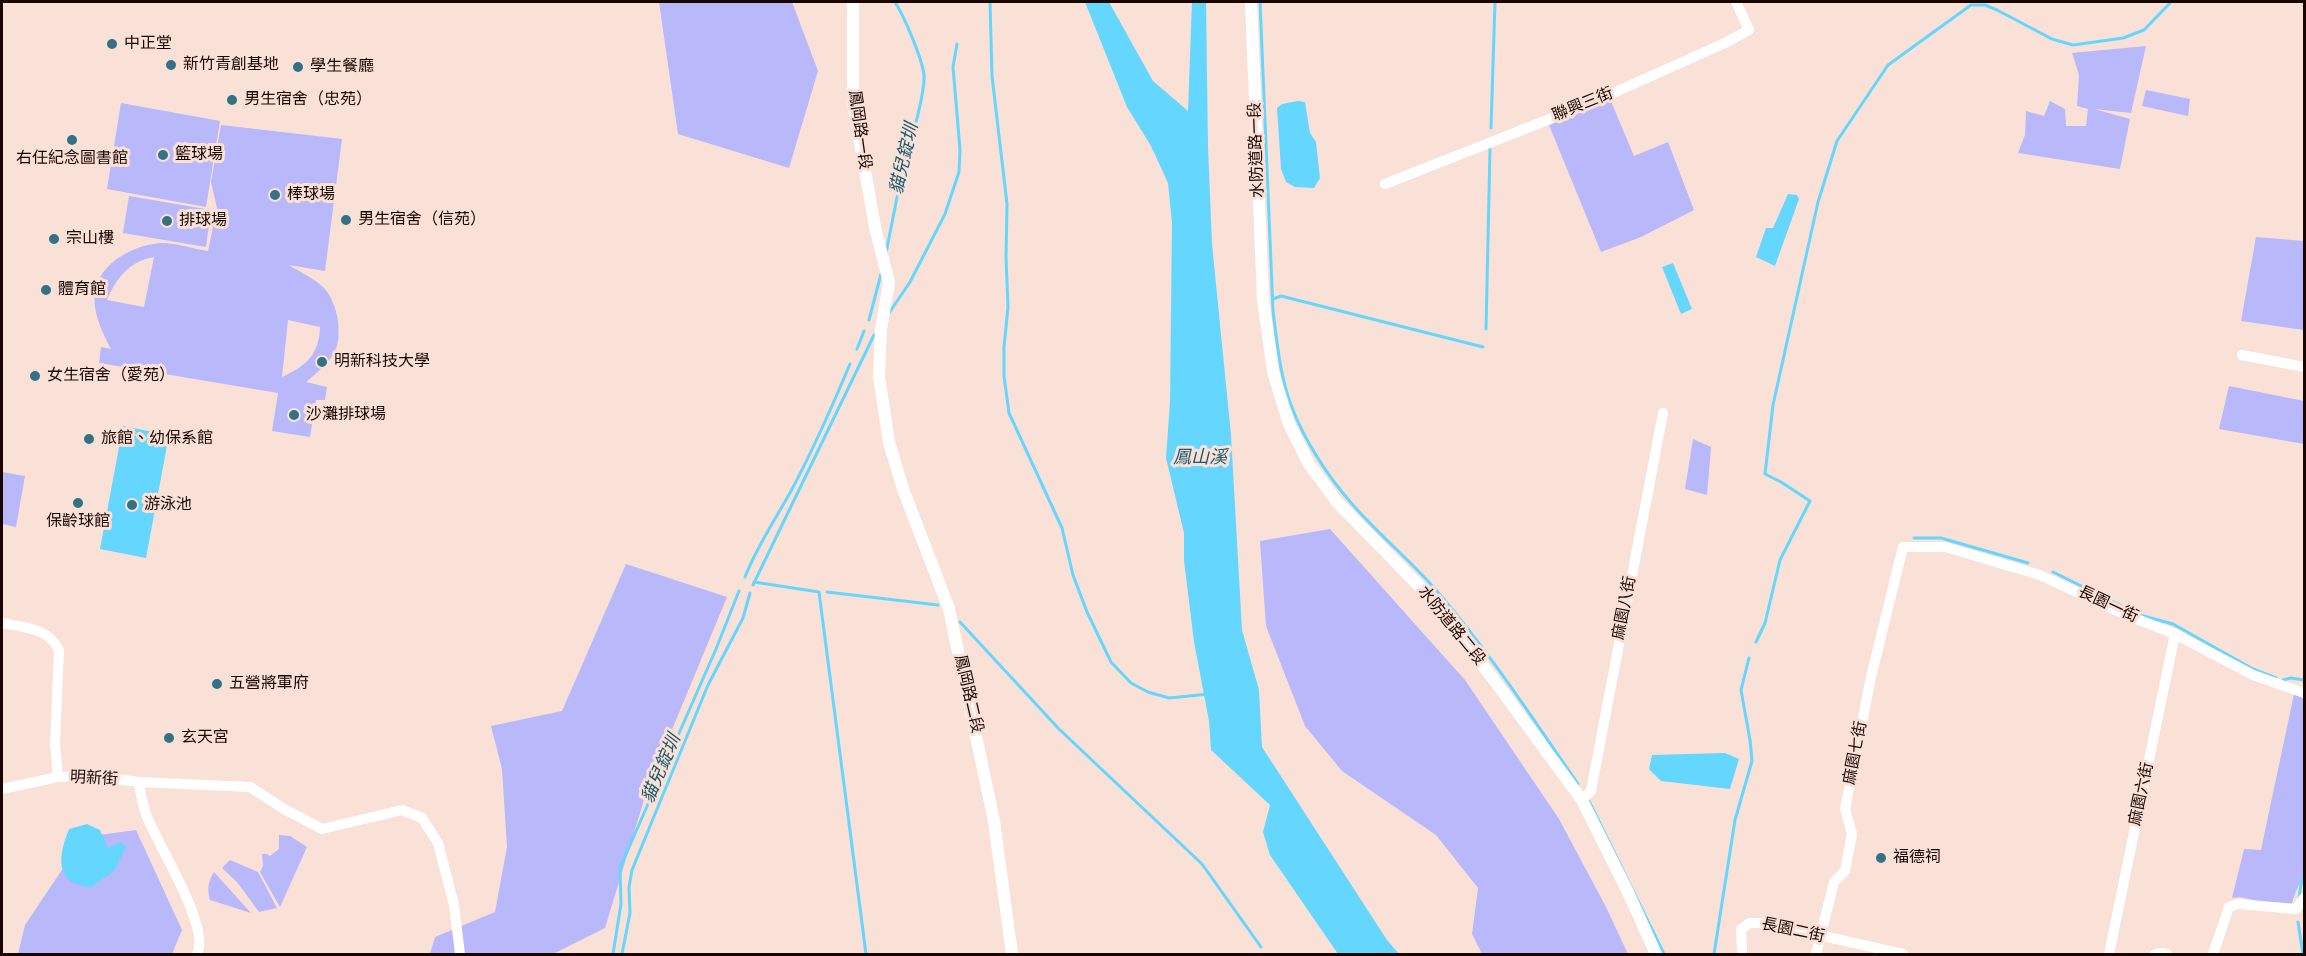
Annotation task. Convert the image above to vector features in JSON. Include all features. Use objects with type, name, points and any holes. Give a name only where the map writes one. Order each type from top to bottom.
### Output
[{"type":"street","name":"鳳岡路一段","points":[[854,2],[854,103],[874,227],[889,283],[881,329],[879,377],[889,442]]},
{"type":"street","name":"水防道路一段","points":[[1251,2],[1263,299]]},
{"type":"street","name":"聯興三街","points":[[1385,184],[1593,102],[1725,43],[1749,30],[1736,2]]},
{"type":"street","name":"水防道路二段","points":[[1263,299],[1273,372],[1289,424],[1309,464],[1337,502],[1429,596],[1586,795],[1656,954]]},
{"type":"street","points":[[2242,355],[2304,367]]},
{"type":"street","name":"麻園八街","points":[[1586,795],[1664,413]]},
{"type":"street","name":"鳳岡路二段","points":[[889,442],[903,489],[949,609],[994,821],[1012,954]]},
{"type":"street","name":"長園一街","points":[[1903,547],[1945,547],[2040,575],[2124,614],[2175,634],[2253,675],[2304,693]]},
{"type":"street","name":"麻園七街","points":[[1816,954],[1834,882],[1845,871],[1852,834],[1845,809],[1872,677],[1903,547]]},
{"type":"street","name":"明新街","points":[[2,623],[46,633],[55,641],[59,650],[55,744],[57,777],[93,776],[139,782],[147,816],[198,926],[200,948],[197,954]]},
{"type":"street","name":"麻園六街","points":[[2109,954],[2175,634]]},
{"type":"street","points":[[2,789],[57,777]]},
{"type":"street","points":[[139,782],[250,787],[284,809],[322,829],[402,810],[422,818],[438,843],[454,905],[460,954]]},
{"type":"street","points":[[2213,954],[2229,908],[2238,904],[2296,909],[2304,898]]},
{"type":"street","name":"長園二街","points":[[1742,950],[1741,929],[1750,923],[1766,923],[1903,954]]},
{"type":"street","points":[[2155,954],[2167,954]]},
{"type":"shaded area","points":[[659,2],[792,2],[818,71],[789,168],[678,134]]},
{"type":"shaded area","points":[[2146,46],[2131,113],[2094,109],[2130,119],[2120,169],[2018,153],[2025,135],[2026,111],[2044,116],[2050,101],[2065,109],[2066,126],[2086,126],[2088,109],[2077,106],[2079,75],[2072,53]]},
{"type":"shaded area","points":[[2146,90],[2190,99],[2188,116],[2142,106]]},
{"type":"shaded area","points":[[1610,99],[1634,156],[1668,142],[1694,210],[1641,237],[1601,252],[1549,125]]},
{"type":"shaded area","name":"籃球場","points":[[121,103],[220,121],[206,207],[107,189]]},
{"type":"shaded area","points":[[221,125],[342,139],[325,271],[289,265],[324,288],[333,302],[338,321],[338,339],[333,355],[306,382],[327,387],[325,400],[316,400],[310,437],[272,431],[278,393],[99,363],[101,347],[111,349],[96,314],[94,299],[98,281],[104,271],[121,256],[152,244],[168,243],[208,251],[217,208],[211,182]],"holes":[[[154,257],[144,307],[107,300],[119,278],[125,272],[138,262]],[[288,320],[320,327],[319,337],[310,358],[282,377]]]},
{"type":"shaded area","name":"排球場","points":[[129,196],[211,210],[206,247],[123,233]]},
{"type":"shaded area","points":[[2256,237],[2304,241],[2304,330],[2241,321]]},
{"type":"shaded area","points":[[2229,386],[2304,401],[2304,444],[2219,429]]},
{"type":"shaded area","points":[[1693,439],[1711,447],[1707,495],[1685,489]]},
{"type":"shaded area","points":[[2,472],[25,476],[16,527],[2,524]]},
{"type":"shaded area","points":[[1330,529],[1465,680],[1559,819],[1606,907],[1628,954],[1482,954],[1472,934],[1478,888],[1436,835],[1342,771],[1305,726],[1266,626],[1260,541]]},
{"type":"shaded area","points":[[626,564],[727,597],[647,790],[605,928],[553,954],[430,954],[435,937],[495,912],[507,847],[502,769],[491,726],[562,711]]},
{"type":"shaded area","points":[[2294,694],[2304,698],[2304,875],[2290,908],[2240,897],[2232,898],[2244,849],[2261,850]]},
{"type":"shaded area","points":[[136,830],[182,930],[172,954],[18,954],[25,925],[84,837]]},
{"type":"shaded area","points":[[279,835],[290,836],[307,847],[280,907],[260,872],[263,866],[262,854],[270,856],[279,849]]},
{"type":"shaded area","points":[[230,860],[258,872],[277,908],[259,912],[237,882],[222,868]]},
{"type":"shaded area","points":[[214,872],[251,913],[210,900],[210,879]]},
{"type":"water","name":"鳳山溪","points":[[1085,2],[1109,2],[1153,81],[1188,111],[1192,2],[1206,2],[1212,244],[1231,435],[1242,630],[1259,690],[1262,747],[1387,940],[1399,954],[1338,954],[1270,855],[1263,832],[1270,805],[1211,750],[1209,721],[1194,642],[1184,561],[1184,533],[1166,458],[1170,402],[1172,223],[1168,183],[1151,146],[1127,107]]},
{"type":"water","points":[[1305,102],[1310,133],[1316,142],[1320,178],[1314,188],[1295,187],[1286,182],[1281,169],[1277,108],[1282,104]]},
{"type":"water","points":[[1788,194],[1797,195],[1799,199],[1775,266],[1756,257],[1766,228],[1773,228]]},
{"type":"water","points":[[1673,263],[1692,309],[1681,314],[1662,267]]},
{"type":"water","name":"游泳池","points":[[123,426],[169,435],[146,558],[100,549]]},
{"type":"water","points":[[1725,753],[1739,759],[1730,789],[1661,781],[1649,769],[1652,755]]},
{"type":"water","points":[[87,824],[100,830],[108,848],[121,842],[126,847],[114,871],[90,888],[76,884],[66,877],[62,864],[64,842],[69,829]]},
{"type":"waterway","name":"貓兒錠圳","points":[[886,253],[907,147],[916,123],[924,82],[923,68],[916,48],[895,2]]},
{"type":"waterway","points":[[990,2],[992,76],[1007,204],[1008,307],[1004,376],[1009,413],[1062,528],[1073,575],[1087,612],[1111,662],[1131,683],[1148,692],[1169,698],[1209,694]]},
{"type":"waterway","points":[[1260,2],[1273,311],[1282,371],[1296,418],[1318,458],[1344,494],[1426,579],[1474,636],[1578,784]]},
{"type":"waterway","points":[[1491,128],[1495,2]]},
{"type":"waterway","points":[[1756,642],[1765,623],[1780,560],[1810,501],[1765,474],[1773,405],[1818,202],[1837,141],[1888,65],[1971,5],[1985,5],[2052,39],[2073,45],[2123,38],[2144,30],[2171,2]]},
{"type":"waterway","points":[[889,313],[910,282],[945,214],[959,172],[960,150],[953,67],[957,44]]},
{"type":"waterway","points":[[1486,329],[1490,149]]},
{"type":"waterway","name":"貓兒錠圳","points":[[869,320],[881,274]]},
{"type":"waterway","points":[[1273,299],[1281,296],[1483,347]]},
{"type":"waterway","name":"貓兒錠圳","points":[[857,349],[864,331]]},
{"type":"waterway","points":[[753,585],[874,335]]},
{"type":"waterway","name":"貓兒錠圳","points":[[745,577],[807,460],[850,364]]},
{"type":"waterway","points":[[1914,538],[1941,538],[2028,563]]},
{"type":"waterway","points":[[2053,572],[2140,615],[2173,624],[2253,669],[2276,678]]},
{"type":"waterway","points":[[754,582],[819,592],[866,954]]},
{"type":"waterway","name":"貓兒錠圳","points":[[613,954],[621,904],[620,868],[739,591]]},
{"type":"waterway","points":[[827,592],[938,605]]},
{"type":"waterway","points":[[622,954],[630,913],[629,887],[632,870],[708,685],[743,618],[750,593]]},
{"type":"waterway","points":[[960,622],[1059,729],[1202,864],[1261,947]]},
{"type":"waterway","points":[[1714,954],[1735,820],[1752,761],[1741,690],[1749,658]]},
{"type":"waterway","points":[[2283,680],[2291,678],[2304,680]]},
{"type":"waterway","points":[[1587,797],[1664,954]]},
{"type":"waterway","points":[[2299,898],[2304,877]]},
{"type":"waterway","points":[[2298,922],[2303,954]]},
{"type":"place","name":"中正堂","points":[[112,44]]},
{"type":"place","name":"新竹青創基地","points":[[171,65]]},
{"type":"place","name":"學生餐廳","points":[[298,67]]},
{"type":"place","name":"男生宿舍（忠苑）","points":[[232,100]]},
{"type":"place","name":"右任紀念圖書館","points":[[72,140]]},
{"type":"place","name":"籃球場","points":[[163,155]]},
{"type":"place","name":"棒球場","points":[[275,195]]},
{"type":"place","name":"男生宿舍（信苑）","points":[[346,220]]},
{"type":"place","name":"排球場","points":[[167,221]]},
{"type":"place","name":"宗山樓","points":[[54,239]]},
{"type":"place","name":"體育館","points":[[46,290]]},
{"type":"place","name":"明新科技大學","points":[[322,362]]},
{"type":"place","name":"女生宿舍（愛苑）","points":[[35,376]]},
{"type":"place","name":"沙灘排球場","points":[[294,415]]},
{"type":"place","name":"旅館、幼保系館","points":[[89,439]]},
{"type":"place","name":"保齡球館","points":[[78,503]]},
{"type":"place","name":"游泳池","points":[[132,505]]},
{"type":"place","name":"五營將軍府","points":[[217,684]]},
{"type":"place","name":"玄天宮","points":[[169,738]]},
{"type":"place","name":"福德祠","points":[[1881,858]]}]
